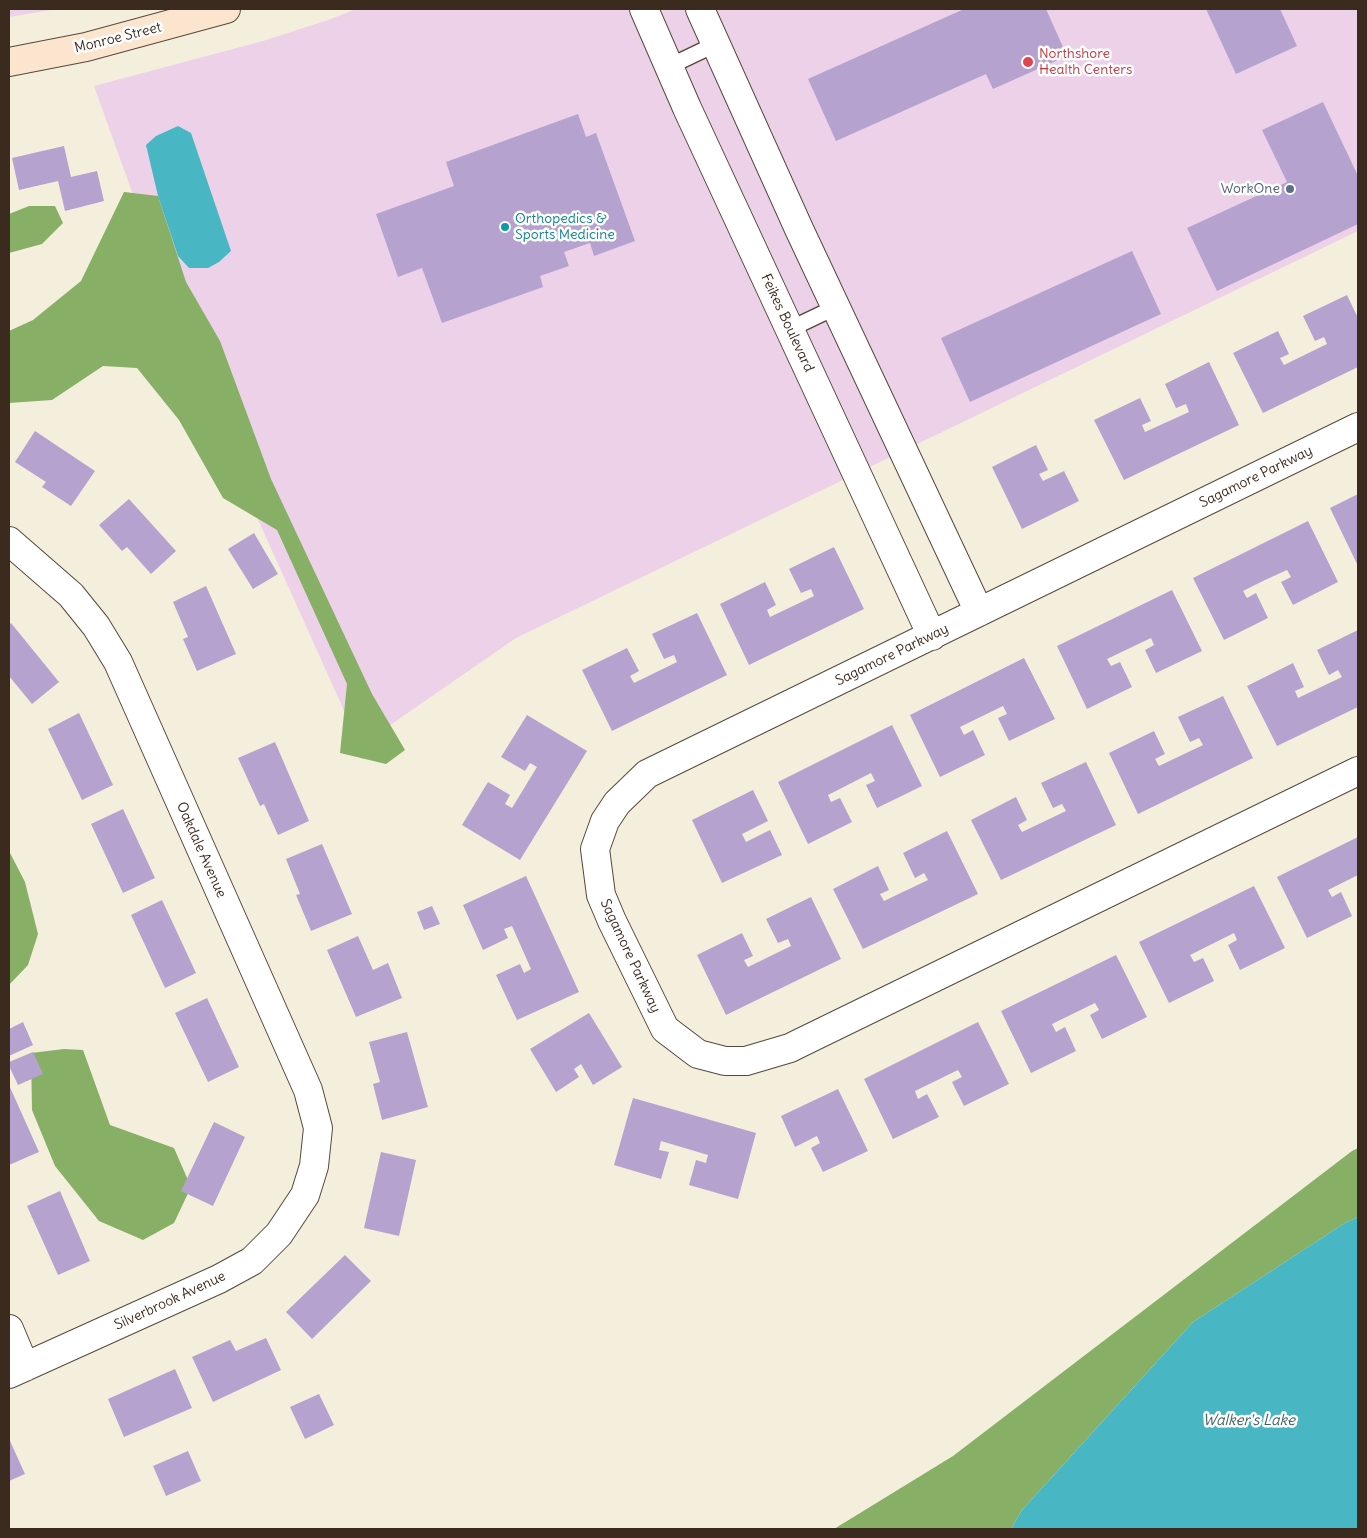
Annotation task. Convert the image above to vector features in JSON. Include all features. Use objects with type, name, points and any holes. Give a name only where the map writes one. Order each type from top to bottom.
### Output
[{"type":"main road","name":"Monroe Street","points":[[9,62],[86,47],[226,9]]},
{"type":"street","name":"Feikes Boulevard","points":[[644,9],[687,108],[932,636]]},
{"type":"street","points":[[700,9],[799,229],[979,612]]},
{"type":"street","name":"Sagamore Parkway","points":[[1358,427],[648,774],[617,803],[605,821],[595,849],[601,895],[665,1029],[698,1054],[725,1061],[746,1061],[790,1048],[1358,771]]},
{"type":"street","name":"Oakdale Avenue","points":[[9,541],[71,595],[96,626],[118,662],[308,1090],[318,1128],[314,1166],[306,1195]]},
{"type":"street","name":"Silverbrook Avenue","points":[[17,1371],[219,1279],[252,1261],[279,1234],[306,1195]]},
{"type":"street","points":[[9,1329],[17,1371]]},
{"type":"lane","points":[[670,66],[716,44]]},
{"type":"lane","points":[[790,330],[836,307]]},
{"type":"shaded area","points":[[9,9],[57,9],[9,17]]},
{"type":"shaded area","points":[[356,9],[1358,9],[1358,231],[516,638],[360,746],[215,424],[94,86],[263,41]]},
{"type":"green space","points":[[124,192],[158,196],[186,282],[220,341],[271,479],[372,694],[405,750],[386,764],[340,753],[347,684],[277,530],[223,498],[179,420],[137,368],[103,366],[52,400],[9,403],[9,331],[33,320],[81,281]]},
{"type":"green space","points":[[29,206],[55,206],[63,223],[42,244],[9,253],[9,214]]},
{"type":"green space","points":[[9,851],[25,882],[38,934],[28,965],[9,985]]},
{"type":"green space","points":[[64,1049],[83,1050],[110,1125],[174,1148],[191,1187],[174,1223],[143,1240],[99,1221],[55,1166],[32,1110],[31,1053]]},
{"type":"green space","points":[[1358,1148],[1358,1217],[1345,1223],[1193,1322],[1022,1510],[1011,1529],[834,1529],[953,1456]]},
{"type":"water","points":[[178,126],[191,133],[231,251],[219,262],[208,268],[189,268],[178,256],[158,196],[146,145],[156,136]]},
{"type":"water","name":"Walker's Lake","points":[[1358,1217],[1358,1529],[1011,1529],[1022,1510],[1193,1322],[1345,1223]]},
{"type":"building","points":[[964,9],[1046,9],[1067,56],[993,89],[986,74],[836,141],[808,79]]},
{"type":"building","points":[[1206,9],[1280,9],[1297,46],[1236,74]]},
{"type":"building","points":[[1323,102],[1358,176],[1358,224],[1217,291],[1187,228],[1287,182],[1262,130]]},
{"type":"building","name":"Orthopedics & Sports Medicine","points":[[578,114],[586,137],[596,133],[635,241],[594,256],[590,243],[564,252],[569,266],[540,276],[543,287],[442,323],[422,268],[398,277],[376,214],[454,186],[446,162]]},
{"type":"building","points":[[64,146],[71,177],[97,171],[104,201],[65,211],[58,181],[19,190],[12,158]]},
{"type":"building","points":[[1132,251],[1161,314],[970,402],[941,338]]},
{"type":"building","points":[[1347,295],[1358,318],[1358,367],[1263,413],[1233,353],[1278,331],[1289,354],[1280,358],[1284,365],[1327,344],[1324,337],[1315,341],[1303,316]]},
{"type":"building","points":[[1209,362],[1239,425],[1124,480],[1094,420],[1140,398],[1151,421],[1142,425],[1145,432],[1189,412],[1186,404],[1176,408],[1165,384]]},
{"type":"building","points":[[35,431],[95,471],[71,506],[42,487],[46,482],[15,462]]},
{"type":"building","points":[[1036,445],[1048,470],[1039,474],[1043,481],[1064,471],[1079,501],[1022,529],[992,467]]},
{"type":"building","points":[[1358,494],[1358,566],[1330,508]]},
{"type":"building","points":[[129,499],[176,551],[151,574],[127,547],[122,551],[99,525]]},
{"type":"building","points":[[1308,521],[1338,582],[1293,605],[1281,582],[1291,577],[1287,570],[1243,591],[1247,598],[1256,593],[1268,618],[1224,640],[1193,578]]},
{"type":"building","points":[[254,533],[278,574],[253,589],[228,549]]},
{"type":"building","points":[[834,547],[864,609],[749,665],[720,604],[765,582],[776,605],[767,610],[770,617],[814,596],[811,589],[801,593],[789,569]]},
{"type":"building","points":[[206,586],[236,654],[197,671],[183,639],[188,637],[173,602]]},
{"type":"building","points":[[1172,590],[1202,651],[1156,673],[1145,650],[1154,645],[1151,638],[1107,659],[1111,666],[1120,662],[1132,687],[1087,709],[1057,646]]},
{"type":"building","points":[[697,613],[727,675],[612,731],[582,670],[627,648],[639,671],[630,676],[634,683],[677,662],[674,655],[664,659],[652,634]]},
{"type":"building","points":[[11,623],[59,682],[32,704],[9,676],[9,625]]},
{"type":"building","points":[[1358,630],[1358,707],[1277,746],[1247,686],[1293,663],[1304,687],[1295,691],[1298,698],[1342,677],[1338,670],[1329,675],[1317,650]]},
{"type":"building","points":[[1024,658],[1055,719],[1009,741],[998,718],[1007,714],[1003,706],[960,727],[964,735],[973,730],[985,755],[940,777],[910,715]]},
{"type":"building","points":[[1223,696],[1253,758],[1138,814],[1109,753],[1154,731],[1165,754],[1155,759],[1159,766],[1203,745],[1199,738],[1190,742],[1178,717]]},
{"type":"building","points":[[79,713],[113,785],[82,800],[48,729]]},
{"type":"building","points":[[527,715],[587,751],[520,860],[462,825],[488,782],[510,795],[505,804],[512,808],[537,767],[530,763],[525,771],[501,757]]},
{"type":"building","points":[[892,725],[922,786],[877,808],[866,785],[875,781],[871,773],[828,795],[831,802],[840,798],[852,822],[808,844],[778,782]]},
{"type":"building","points":[[275,742],[309,821],[278,835],[264,804],[260,806],[238,758]]},
{"type":"building","points":[[1086,762],[1116,825],[1001,880],[971,820],[1016,797],[1027,820],[1018,825],[1022,832],[1066,811],[1062,804],[1053,808],[1041,783]]},
{"type":"building","points":[[753,790],[768,821],[742,834],[746,842],[770,830],[782,855],[722,883],[692,820]]},
{"type":"building","points":[[123,809],[155,878],[123,893],[91,824]]},
{"type":"building","points":[[947,831],[978,894],[863,949],[833,889],[878,866],[889,890],[880,894],[884,901],[928,880],[924,873],[915,878],[903,853]]},
{"type":"building","points":[[1358,837],[1358,875],[1328,890],[1332,897],[1341,892],[1352,916],[1307,938],[1277,877]]},
{"type":"building","points":[[322,844],[352,914],[311,931],[296,895],[300,894],[286,859]]},
{"type":"building","points":[[526,876],[579,992],[517,1020],[496,975],[520,964],[524,973],[531,969],[512,926],[504,929],[508,938],[483,950],[463,905]]},
{"type":"building","points":[[1254,886],[1285,948],[1240,970],[1228,945],[1237,940],[1234,933],[1190,955],[1194,962],[1203,958],[1214,981],[1169,1003],[1139,942]]},
{"type":"building","points":[[811,897],[841,959],[726,1015],[697,955],[742,933],[753,956],[744,960],[748,967],[791,946],[788,939],[778,943],[766,919]]},
{"type":"building","points":[[162,900],[196,973],[165,988],[131,915]]},
{"type":"building","points":[[432,906],[440,924],[424,930],[417,912]]},
{"type":"building","points":[[358,936],[373,970],[388,963],[402,998],[356,1017],[327,950]]},
{"type":"building","points":[[1116,955],[1147,1017],[1102,1039],[1090,1015],[1099,1010],[1095,1003],[1052,1024],[1056,1032],[1065,1027],[1076,1051],[1031,1073],[1001,1011]]},
{"type":"building","points":[[207,998],[239,1067],[208,1082],[175,1013]]},
{"type":"building","points":[[589,1013],[622,1067],[593,1085],[581,1064],[574,1069],[579,1077],[556,1092],[530,1049]]},
{"type":"building","points":[[23,1022],[33,1045],[9,1056],[9,1029]]},
{"type":"building","points":[[978,1022],[1009,1084],[964,1106],[952,1082],[962,1077],[958,1070],[915,1091],[918,1099],[927,1094],[939,1117],[893,1139],[864,1079]]},
{"type":"building","points":[[407,1032],[428,1107],[382,1120],[373,1084],[380,1082],[369,1042]]},
{"type":"building","points":[[33,1052],[43,1074],[18,1085],[9,1062]]},
{"type":"building","points":[[9,1085],[39,1152],[9,1165]]},
{"type":"building","points":[[838,1089],[868,1151],[823,1172],[811,1148],[820,1143],[817,1136],[795,1147],[781,1116]]},
{"type":"building","points":[[633,1098],[756,1133],[738,1199],[689,1185],[696,1160],[706,1163],[708,1155],[661,1141],[659,1150],[669,1152],[661,1179],[614,1165]]},
{"type":"building","points":[[214,1122],[245,1137],[213,1206],[181,1191]]},
{"type":"building","points":[[381,1152],[416,1160],[399,1236],[364,1228]]},
{"type":"building","points":[[60,1191],[90,1261],[58,1275],[27,1206]]},
{"type":"building","points":[[345,1255],[371,1281],[312,1339],[286,1312]]},
{"type":"building","points":[[266,1338],[281,1370],[213,1402],[192,1357],[230,1340],[236,1351]]},
{"type":"building","points":[[175,1369],[192,1408],[124,1437],[108,1399]]},
{"type":"building","points":[[319,1394],[334,1425],[305,1439],[290,1407]]},
{"type":"building","points":[[9,1442],[25,1474],[9,1481]]},
{"type":"building","points":[[188,1451],[201,1481],[166,1496],[153,1466]]},
{"type":"place","name":"Northshore Health Centers","points":[[1028,62]]},
{"type":"place","name":"WorkOne","points":[[1290,189]]},
{"type":"place","name":"Orthopedics & Sports Medicine","points":[[505,227]]}]
